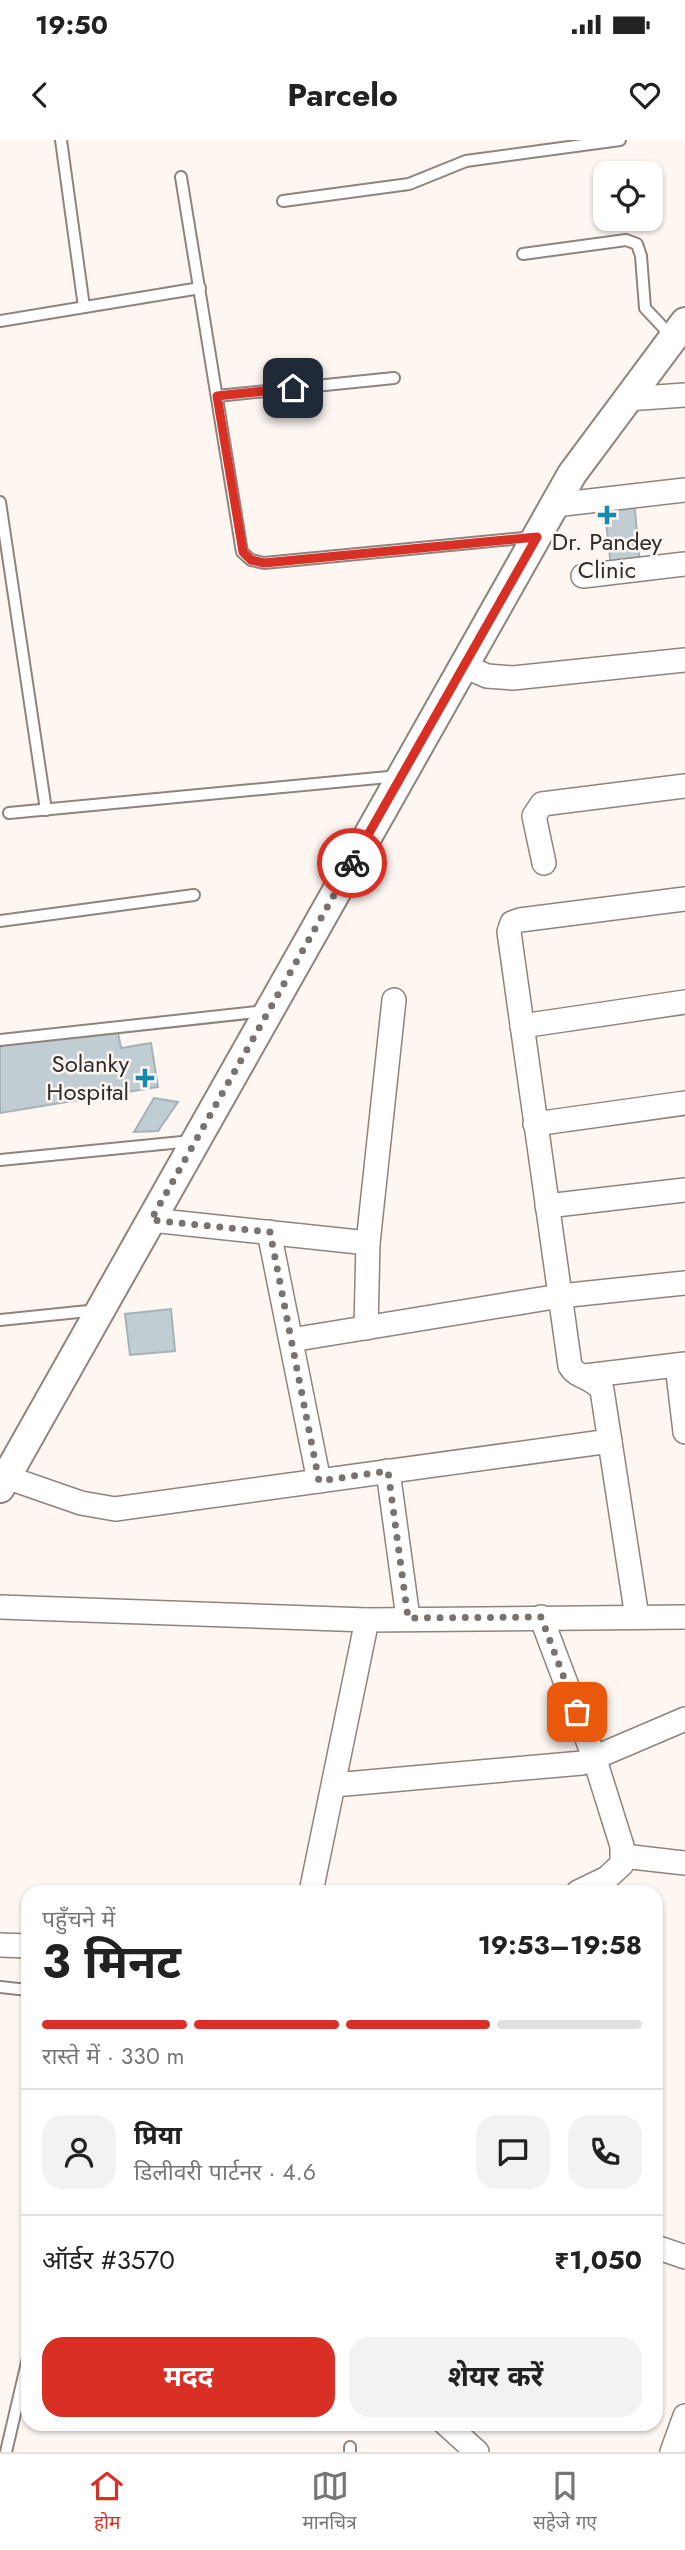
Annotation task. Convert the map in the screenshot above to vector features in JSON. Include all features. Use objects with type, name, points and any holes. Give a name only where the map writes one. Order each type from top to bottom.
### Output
[{"type":"street","points":[[610,1441],[116,1509],[81,1503],[3,1482],[572,474],[679,330]]},
{"type":"street","points":[[627,400],[685,395]]},
{"type":"street","points":[[555,505],[685,490]]},
{"type":"street","points":[[583,576],[685,564]]},
{"type":"street","points":[[464,666],[487,676],[513,678],[685,660]]},
{"type":"street","points":[[544,863],[534,816],[536,809],[542,804],[685,786]]},
{"type":"street","points":[[637,1616],[602,1390],[595,1381],[574,1373],[570,1366],[509,932],[512,922],[685,898]]},
{"type":"street","points":[[366,1328],[368,1243],[394,1000]]},
{"type":"street","points":[[522,1026],[685,1002]]},
{"type":"street","points":[[536,1124],[685,1103]]},
{"type":"street","points":[[547,1206],[685,1190]]},
{"type":"street","points":[[151,1220],[368,1243]]},
{"type":"street","points":[[270,1232],[319,1481]]},
{"type":"street","points":[[291,1340],[560,1296],[685,1283]]},
{"type":"street","points":[[585,1376],[681,1365],[685,1432]]},
{"type":"street","points":[[388,1471],[408,1618]]},
{"type":"street","points":[[0,1607],[367,1619],[685,1617]]},
{"type":"street","points":[[541,1617],[595,1760],[623,1856],[622,1864],[607,1878],[592,1885]]},
{"type":"street","points":[[313,1885],[367,1619]]},
{"type":"street","points":[[334,1785],[595,1760],[685,1719]]},
{"type":"street","points":[[623,1856],[685,1863]]},
{"type":"street","points":[[0,1945],[21,1946]]},
{"type":"street","points":[[663,2249],[685,2257]]},
{"type":"street","points":[[672,2452],[685,2416]]},
{"type":"street","points":[[454,2431],[477,2452]]},
{"type":"lane","points":[[61,140],[84,307]]},
{"type":"lane","points":[[283,201],[409,184],[466,161],[620,140]]},
{"type":"lane","points":[[181,177],[243,552],[251,560],[264,563],[537,537]]},
{"type":"lane","points":[[523,254],[632,241],[637,244],[642,256],[645,308],[679,330]]},
{"type":"lane","points":[[0,321],[200,288]]},
{"type":"lane","points":[[217,396],[394,378]]},
{"type":"lane","points":[[0,502],[46,810]]},
{"type":"lane","points":[[9,813],[402,776]]},
{"type":"lane","points":[[0,921],[194,895]]},
{"type":"lane","points":[[0,1040],[269,1010]]},
{"type":"lane","points":[[0,1160],[195,1141]]},
{"type":"lane","points":[[0,1320],[101,1309]]},
{"type":"lane","points":[[0,1987],[21,1989]]},
{"type":"lane","points":[[6,2452],[21,2388]]},
{"type":"building","points":[[634,500],[640,564],[611,567],[604,503]]},
{"type":"building","points":[[116,1023],[121,1048],[151,1043],[158,1087],[0,1113],[0,1042]]},
{"type":"building","points":[[154,1098],[178,1102],[158,1131],[134,1132]]},
{"type":"building","points":[[171,1309],[175,1351],[130,1355],[125,1314]]},
{"type":"way so far","points":[[352,863],[151,1220],[270,1232],[319,1481],[388,1471],[408,1618],[541,1617],[577,1712]]},
{"type":"place","name":"Dr. Pandey Clinic","points":[[607,515]]},
{"type":"place","name":"Solanky Hospital","points":[[145,1078]]},
{"type":"route","points":[[293,388],[217,396],[243,552],[251,560],[264,563],[537,537],[352,863]]}]
